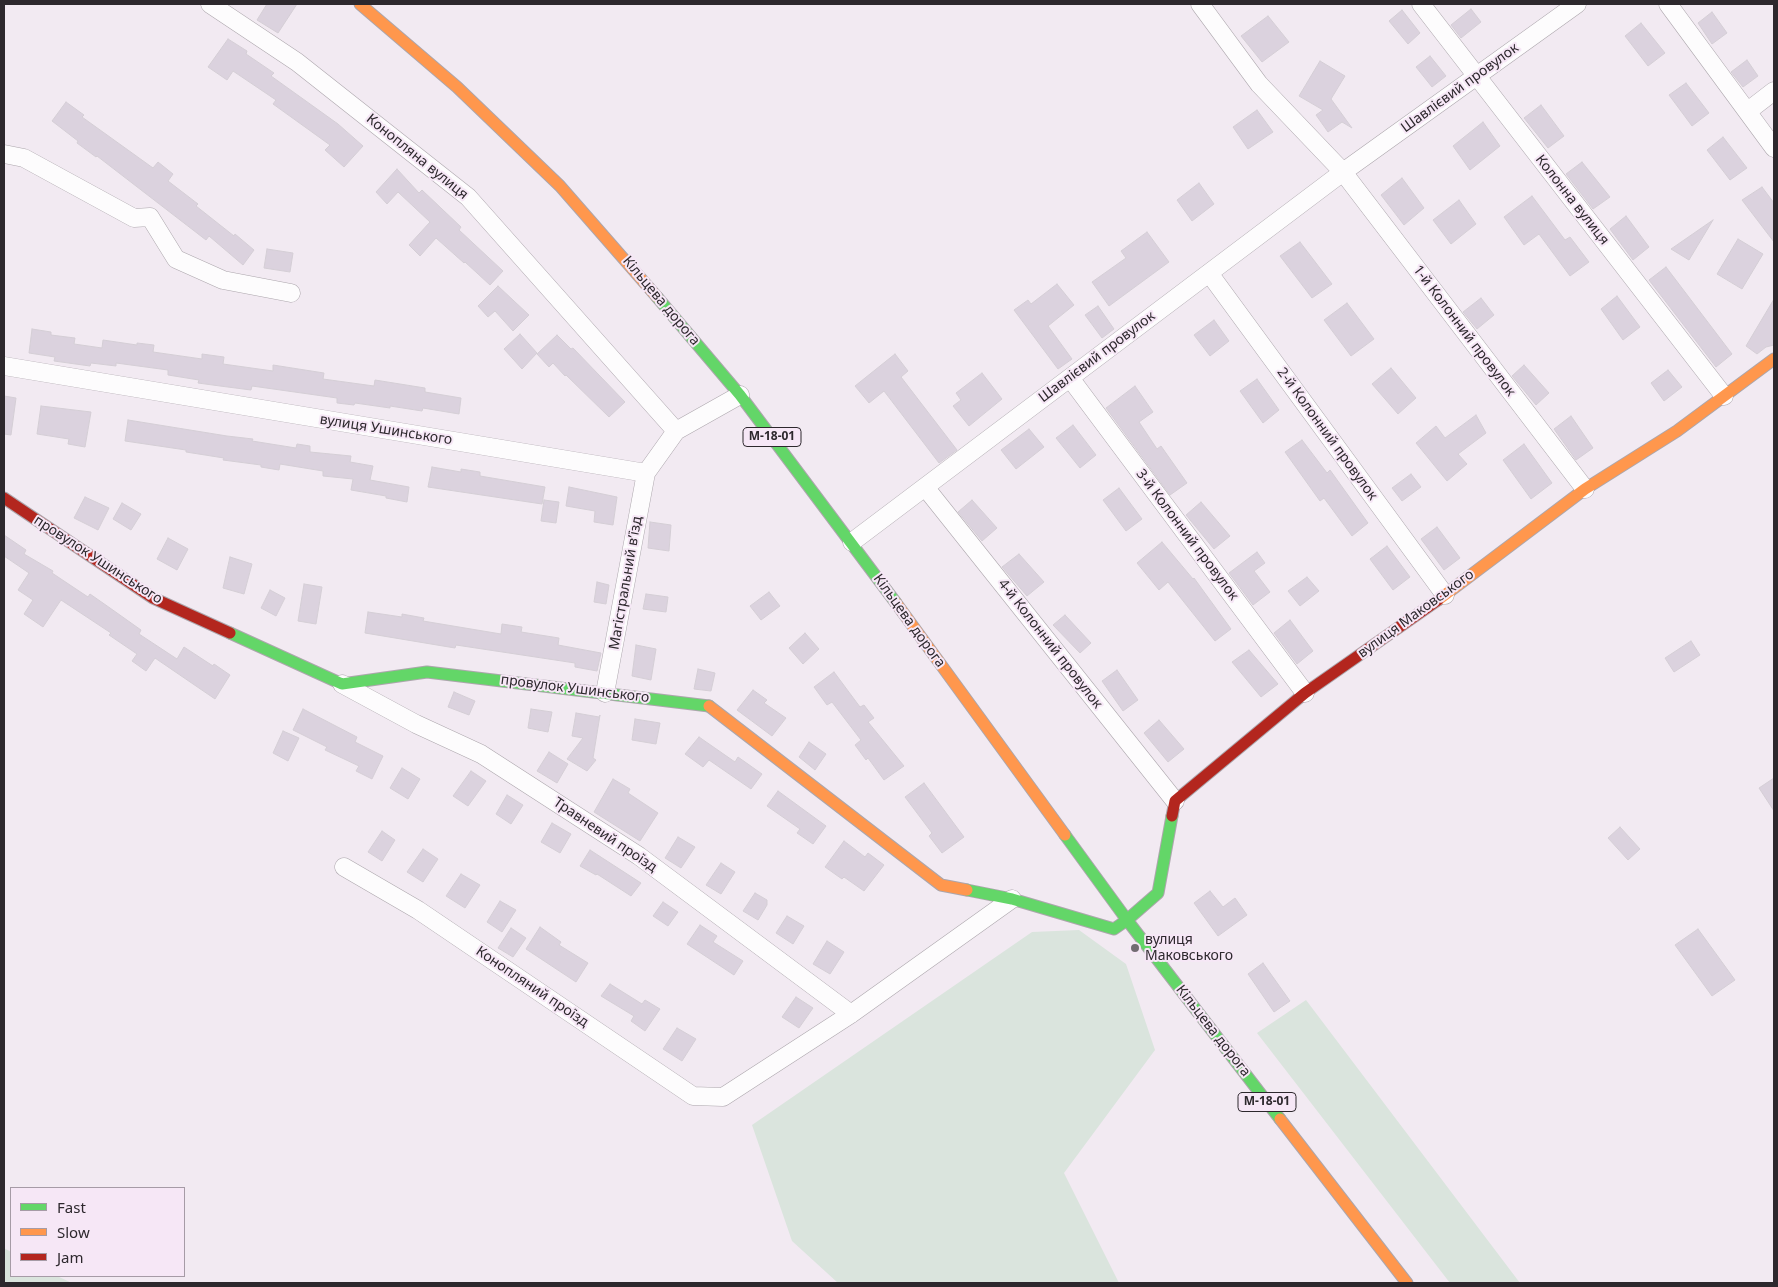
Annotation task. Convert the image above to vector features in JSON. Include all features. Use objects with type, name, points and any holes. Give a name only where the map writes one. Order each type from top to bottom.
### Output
[{"type":"main road","name":"Кільцева дорога","points":[[360,4],[458,87],[560,186],[638,274],[740,395],[852,542],[1128,920],[1407,1283]]},
{"type":"main road","name":"вулиця Маковського","points":[[1175,802],[1305,693],[1445,595],[1585,489],[1677,431],[1774,359]]},
{"type":"main road","name":"провулок Ушинського","points":[[4,498],[153,598],[342,684],[427,672],[708,705],[942,885],[1012,899],[1114,928],[1128,920]]},
{"type":"main road","points":[[1128,920],[1158,893],[1175,802]]},
{"type":"street","name":"Конопляна вулиця","points":[[210,4],[298,62],[468,197],[676,431]]},
{"type":"street","points":[[1200,4],[1259,84],[1343,172]]},
{"type":"street","name":"Колонна вулиця","points":[[1421,4],[1724,396]]},
{"type":"street","name":"Шавлієвий провулок","points":[[852,542],[1343,172],[1577,4]]},
{"type":"street","points":[[1668,4],[1774,148]]},
{"type":"street","points":[[1748,111],[1774,91]]},
{"type":"street","points":[[4,154],[24,158],[134,218],[150,216],[176,259],[224,280],[291,293]]},
{"type":"street","name":"1-й Колонний провулок","points":[[1343,172],[1585,489]]},
{"type":"street","name":"2-й Колонний провулок","points":[[1209,273],[1445,595]]},
{"type":"street","name":"вулиця Ушинського","points":[[4,366],[646,473]]},
{"type":"street","name":"3-й Колонний провулок","points":[[1070,378],[1305,693]]},
{"type":"street","points":[[646,473],[676,431],[740,395]]},
{"type":"street","name":"Магістральний в’їзд","points":[[605,693],[646,473]]},
{"type":"street","name":"4-й Колонний провулок","points":[[925,487],[1175,802]]},
{"type":"street","name":"Травневий проїзд","points":[[342,684],[416,724],[480,754],[630,851],[850,1014]]},
{"type":"street","name":"Конопляний проїзд","points":[[344,867],[418,910],[693,1096],[723,1096],[850,1014]]},
{"type":"street","points":[[850,1014],[1012,899]]},
{"type":"shaded area","points":[[1079,930],[1126,964],[1155,1050],[1064,1173],[1119,1283],[838,1283],[792,1241],[752,1125],[1032,932]]},
{"type":"shaded area","points":[[1306,1000],[1520,1283],[1450,1283],[1257,1033]]},
{"type":"shaded area","points":[[4,1248],[10,1251],[10,1277],[59,1277],[72,1283],[4,1283]]},
{"type":"building","points":[[267,4],[297,4],[278,33],[257,20]]},
{"type":"building","points":[[1471,9],[1481,22],[1461,38],[1451,25]]},
{"type":"building","points":[[1402,10],[1420,33],[1408,44],[1389,21]]},
{"type":"building","points":[[1712,12],[1727,33],[1712,44],[1698,23]]},
{"type":"building","points":[[1268,16],[1289,42],[1262,62],[1241,36]]},
{"type":"building","points":[[1641,23],[1665,53],[1648,66],[1625,36]]},
{"type":"building","points":[[228,39],[247,51],[246,54],[274,73],[271,76],[338,124],[363,146],[344,167],[325,150],[330,145],[273,104],[276,100],[233,71],[227,80],[208,67]]},
{"type":"building","points":[[1430,56],[1446,76],[1432,87],[1416,67]]},
{"type":"building","points":[[1747,60],[1758,76],[1743,87],[1731,72]]},
{"type":"building","points":[[1320,61],[1345,76],[1331,99],[1352,128],[1342,122],[1328,132],[1316,115],[1323,110],[1299,96]]},
{"type":"building","points":[[1686,83],[1709,113],[1692,126],[1669,95]]},
{"type":"building","points":[[66,102],[84,115],[82,117],[153,168],[158,162],[173,174],[168,181],[198,204],[196,206],[254,250],[243,265],[209,236],[206,240],[97,156],[77,143],[78,141],[52,121]]},
{"type":"building","points":[[1541,105],[1564,136],[1548,148],[1524,118]]},
{"type":"building","points":[[1257,110],[1273,132],[1248,149],[1233,127]]},
{"type":"building","points":[[1483,122],[1500,146],[1470,170],[1453,146]]},
{"type":"building","points":[[1723,137],[1747,168],[1730,180],[1707,150]]},
{"type":"building","points":[[1582,162],[1610,197],[1593,209],[1566,174]]},
{"type":"building","points":[[397,169],[419,193],[422,190],[461,227],[459,230],[503,271],[490,285],[436,238],[420,256],[409,245],[430,222],[398,192],[387,204],[376,192]]},
{"type":"building","points":[[1402,178],[1424,208],[1404,225],[1381,195]]},
{"type":"building","points":[[1199,183],[1214,204],[1192,221],[1177,200]]},
{"type":"building","points":[[1762,187],[1774,203],[1774,242],[1742,200]]},
{"type":"building","points":[[1532,196],[1565,240],[1570,237],[1589,262],[1570,276],[1539,234],[1524,245],[1504,217]]},
{"type":"building","points":[[1459,200],[1476,224],[1451,244],[1433,220]]},
{"type":"building","points":[[1626,216],[1649,247],[1633,260],[1610,229]]},
{"type":"building","points":[[1713,220],[1689,260],[1671,249]]},
{"type":"building","points":[[1147,232],[1169,262],[1109,306],[1092,282],[1126,258],[1121,251]]},
{"type":"building","points":[[1738,239],[1763,254],[1742,289],[1717,274]]},
{"type":"building","points":[[1300,242],[1332,284],[1312,298],[1280,256]]},
{"type":"building","points":[[267,249],[293,253],[290,272],[264,268]]},
{"type":"building","points":[[1666,267],[1732,354],[1716,367],[1649,280]]},
{"type":"building","points":[[1057,284],[1074,305],[1048,326],[1072,359],[1058,369],[1014,310],[1028,300],[1031,304]]},
{"type":"building","points":[[498,286],[529,315],[513,331],[495,311],[488,317],[478,306]]},
{"type":"building","points":[[1617,296],[1640,327],[1623,340],[1601,309]]},
{"type":"building","points":[[1481,298],[1494,315],[1477,329],[1463,312]]},
{"type":"building","points":[[1774,299],[1774,345],[1766,347],[1757,354],[1746,346]]},
{"type":"building","points":[[1347,303],[1374,339],[1351,356],[1324,320]]},
{"type":"building","points":[[1098,306],[1114,329],[1102,338],[1085,315]]},
{"type":"building","points":[[1214,320],[1229,341],[1210,356],[1194,335]]},
{"type":"building","points":[[32,329],[51,332],[51,335],[75,338],[74,344],[102,348],[103,340],[137,345],[137,343],[154,345],[153,352],[202,359],[202,354],[224,357],[223,364],[273,371],[273,365],[324,373],[323,379],[374,386],[375,380],[425,388],[425,392],[461,398],[459,414],[423,408],[422,411],[390,406],[390,408],[355,403],[354,405],[337,403],[337,398],[252,386],[251,390],[198,383],[199,380],[168,375],[168,370],[116,363],[116,366],[91,363],[90,366],[54,361],[55,357],[29,353]]},
{"type":"building","points":[[520,334],[537,353],[522,369],[504,349]]},
{"type":"building","points":[[557,335],[571,349],[573,348],[625,402],[609,417],[553,363],[549,367],[537,354]]},
{"type":"building","points":[[895,354],[908,371],[901,377],[957,450],[939,463],[884,391],[869,403],[855,386]]},
{"type":"building","points":[[1524,365],[1549,393],[1536,405],[1512,376]]},
{"type":"building","points":[[1391,368],[1416,398],[1398,414],[1372,384]]},
{"type":"building","points":[[1668,370],[1682,387],[1664,401],[1651,383]]},
{"type":"building","points":[[982,373],[1002,399],[969,426],[953,406],[961,400],[956,393]]},
{"type":"building","points":[[1257,379],[1279,410],[1263,423],[1240,391]]},
{"type":"building","points":[[1135,386],[1153,412],[1139,422],[1157,449],[1161,446],[1187,483],[1170,495],[1106,408]]},
{"type":"building","points":[[4,396],[16,398],[11,435],[4,434]]},
{"type":"building","points":[[41,406],[91,412],[85,447],[68,444],[69,439],[37,434]]},
{"type":"building","points":[[1476,415],[1486,433],[1458,454],[1467,464],[1447,481],[1416,443],[1436,426],[1445,438]]},
{"type":"building","points":[[1571,416],[1593,448],[1576,460],[1554,429]]},
{"type":"building","points":[[128,420],[253,439],[252,441],[296,448],[297,444],[310,446],[310,452],[351,456],[350,462],[373,466],[370,480],[409,487],[407,502],[351,490],[353,479],[323,476],[323,471],[280,464],[279,470],[261,467],[261,465],[223,460],[224,458],[186,452],[186,450],[125,441]]},
{"type":"building","points":[[1073,425],[1096,455],[1080,468],[1056,438]]},
{"type":"building","points":[[1029,429],[1044,447],[1016,469],[1001,450]]},
{"type":"building","points":[[1302,440],[1327,473],[1330,470],[1368,523],[1352,536],[1324,498],[1320,501],[1285,452]]},
{"type":"building","points":[[1524,444],[1552,483],[1531,499],[1503,460]]},
{"type":"building","points":[[432,467],[461,472],[461,469],[480,472],[480,476],[545,487],[542,504],[428,487]]},
{"type":"building","points":[[1411,474],[1421,487],[1402,501],[1392,488]]},
{"type":"building","points":[[569,487],[617,497],[613,525],[594,522],[595,511],[566,506]]},
{"type":"building","points":[[1119,488],[1142,519],[1126,531],[1103,500]]},
{"type":"building","points":[[85,497],[109,508],[98,530],[74,518]]},
{"type":"building","points":[[544,500],[559,502],[556,523],[541,521]]},
{"type":"building","points":[[972,500],[997,528],[982,541],[958,512]]},
{"type":"building","points":[[1201,502],[1230,536],[1214,549],[1186,515]]},
{"type":"building","points":[[122,503],[141,514],[131,530],[113,519]]},
{"type":"building","points":[[650,522],[671,525],[669,551],[648,548]]},
{"type":"building","points":[[1437,527],[1460,558],[1444,570],[1421,539]]},
{"type":"building","points":[[4,535],[26,550],[24,554],[53,571],[52,573],[88,597],[90,594],[141,630],[139,634],[177,659],[184,647],[230,675],[215,699],[155,658],[146,671],[132,661],[137,654],[109,635],[111,633],[61,600],[43,627],[24,614],[33,600],[18,590],[29,573],[4,556]]},
{"type":"building","points":[[168,538],[188,549],[177,570],[157,559]]},
{"type":"building","points":[[1162,542],[1194,578],[1231,629],[1215,641],[1168,582],[1159,590],[1137,563]]},
{"type":"building","points":[[1387,546],[1410,577],[1393,590],[1370,559]]},
{"type":"building","points":[[1257,552],[1265,563],[1254,571],[1270,592],[1253,605],[1229,573]]},
{"type":"building","points":[[1019,554],[1044,582],[1027,596],[1002,567]]},
{"type":"building","points":[[230,557],[252,564],[244,594],[223,588]]},
{"type":"building","points":[[1307,577],[1319,591],[1300,606],[1288,591]]},
{"type":"building","points":[[597,582],[609,585],[606,604],[594,602]]},
{"type":"building","points":[[304,584],[322,587],[316,624],[298,621]]},
{"type":"building","points":[[270,590],[285,598],[276,616],[261,608]]},
{"type":"building","points":[[769,592],[780,606],[761,620],[750,606]]},
{"type":"building","points":[[646,594],[668,597],[666,612],[643,609]]},
{"type":"building","points":[[368,612],[402,617],[402,614],[424,618],[423,621],[501,634],[502,624],[522,627],[521,632],[559,638],[558,645],[601,653],[597,671],[575,667],[575,663],[456,645],[455,648],[365,633]]},
{"type":"building","points":[[1065,615],[1091,643],[1080,653],[1053,625]]},
{"type":"building","points":[[1290,620],[1313,651],[1297,664],[1274,633]]},
{"type":"building","points":[[805,633],[819,649],[803,664],[789,648]]},
{"type":"building","points":[[1691,641],[1700,655],[1674,672],[1665,658]]},
{"type":"building","points":[[636,645],[656,649],[651,680],[632,676]]},
{"type":"building","points":[[1249,650],[1278,684],[1261,697],[1232,662]]},
{"type":"building","points":[[698,669],[715,673],[711,691],[694,689]]},
{"type":"building","points":[[1117,670],[1138,700],[1123,711],[1102,681]]},
{"type":"building","points":[[834,672],[860,707],[864,705],[874,718],[868,722],[904,766],[884,780],[868,758],[866,760],[855,745],[861,740],[832,702],[827,705],[814,687]]},
{"type":"building","points":[[753,690],[767,700],[764,703],[786,718],[772,736],[737,710]]},
{"type":"building","points":[[454,692],[475,701],[469,715],[448,707]]},
{"type":"building","points":[[303,709],[357,737],[355,742],[383,756],[372,779],[356,771],[359,766],[325,750],[327,747],[293,730]]},
{"type":"building","points":[[531,709],[552,712],[548,732],[528,728]]},
{"type":"building","points":[[576,713],[599,717],[600,715],[593,758],[596,760],[587,771],[567,759],[583,738],[572,736]]},
{"type":"building","points":[[635,719],[660,723],[656,744],[632,740]]},
{"type":"building","points":[[1159,720],[1184,749],[1168,762],[1144,733]]},
{"type":"building","points":[[283,731],[299,738],[288,761],[273,753]]},
{"type":"building","points":[[699,737],[735,762],[738,757],[762,774],[751,789],[709,760],[703,767],[685,754]]},
{"type":"building","points":[[809,742],[826,754],[815,770],[799,757]]},
{"type":"building","points":[[549,752],[568,764],[557,783],[537,771]]},
{"type":"building","points":[[402,768],[420,779],[408,799],[390,788]]},
{"type":"building","points":[[471,771],[486,781],[468,806],[453,796]]},
{"type":"building","points":[[1774,778],[1774,811],[1759,788]]},
{"type":"building","points":[[613,779],[630,789],[628,793],[658,813],[640,841],[594,812]]},
{"type":"building","points":[[924,783],[964,837],[942,853],[929,836],[932,833],[905,797]]},
{"type":"building","points":[[778,791],[826,826],[813,844],[797,833],[800,829],[767,806]]},
{"type":"building","points":[[507,795],[523,805],[511,824],[496,814]]},
{"type":"building","points":[[552,823],[571,834],[560,853],[541,842]]},
{"type":"building","points":[[1620,827],[1640,849],[1628,860],[1608,838]]},
{"type":"building","points":[[382,831],[395,840],[382,861],[368,852]]},
{"type":"building","points":[[678,837],[695,847],[681,868],[665,858]]},
{"type":"building","points":[[844,841],[865,857],[868,853],[884,865],[864,891],[825,867]]},
{"type":"building","points":[[423,849],[438,859],[423,882],[407,872]]},
{"type":"building","points":[[590,850],[641,883],[631,896],[597,874],[580,866]]},
{"type":"building","points":[[721,863],[735,872],[721,894],[706,885]]},
{"type":"building","points":[[461,874],[480,885],[465,908],[446,896]]},
{"type":"building","points":[[1210,891],[1223,907],[1235,898],[1247,915],[1218,936],[1194,903]]},
{"type":"building","points":[[755,893],[767,900],[767,905],[758,920],[743,911]]},
{"type":"building","points":[[500,901],[516,910],[502,932],[487,922]]},
{"type":"building","points":[[663,902],[678,912],[668,926],[653,916]]},
{"type":"building","points":[[787,916],[804,926],[793,944],[776,933]]},
{"type":"building","points":[[700,925],[717,936],[713,942],[743,961],[734,975],[687,944]]},
{"type":"building","points":[[540,927],[561,942],[559,945],[588,963],[576,982],[526,949]]},
{"type":"building","points":[[511,928],[526,938],[513,957],[498,948]]},
{"type":"building","points":[[1698,929],[1735,980],[1712,996],[1675,945]]},
{"type":"building","points":[[827,941],[844,952],[830,974],[813,964]]},
{"type":"building","points":[[1263,963],[1290,1001],[1274,1012],[1248,974]]},
{"type":"building","points":[[610,984],[642,1004],[645,1000],[660,1009],[645,1031],[631,1021],[634,1016],[601,996]]},
{"type":"building","points":[[796,997],[813,1008],[799,1028],[782,1017]]},
{"type":"building","points":[[677,1028],[696,1039],[682,1061],[663,1049]]},
{"type":"traffic: fast","points":[[657,297],[740,395],[896,603]]},
{"type":"traffic: fast","points":[[230,633],[342,684],[427,672],[709,706]]},
{"type":"traffic: fast","points":[[967,890],[1012,899],[1114,929],[1158,893],[1172,816]]},
{"type":"traffic: fast","points":[[1065,835],[1127,920],[1280,1119]]},
{"type":"traffic: slow","points":[[360,4],[457,87],[560,186],[657,297]]},
{"type":"traffic: slow","points":[[1438,600],[1585,489],[1677,431],[1774,359]]},
{"type":"traffic: slow","points":[[896,603],[1065,835]]},
{"type":"traffic: slow","points":[[709,706],[941,885],[967,890]]},
{"type":"traffic: slow","points":[[1280,1119],[1407,1283]]},
{"type":"traffic: jam","points":[[4,498],[153,598],[230,633]]},
{"type":"traffic: jam","points":[[1172,816],[1175,801],[1305,693],[1438,600]]},
{"type":"place","name":"вулиця Маковського","points":[[1135,948]]}]
